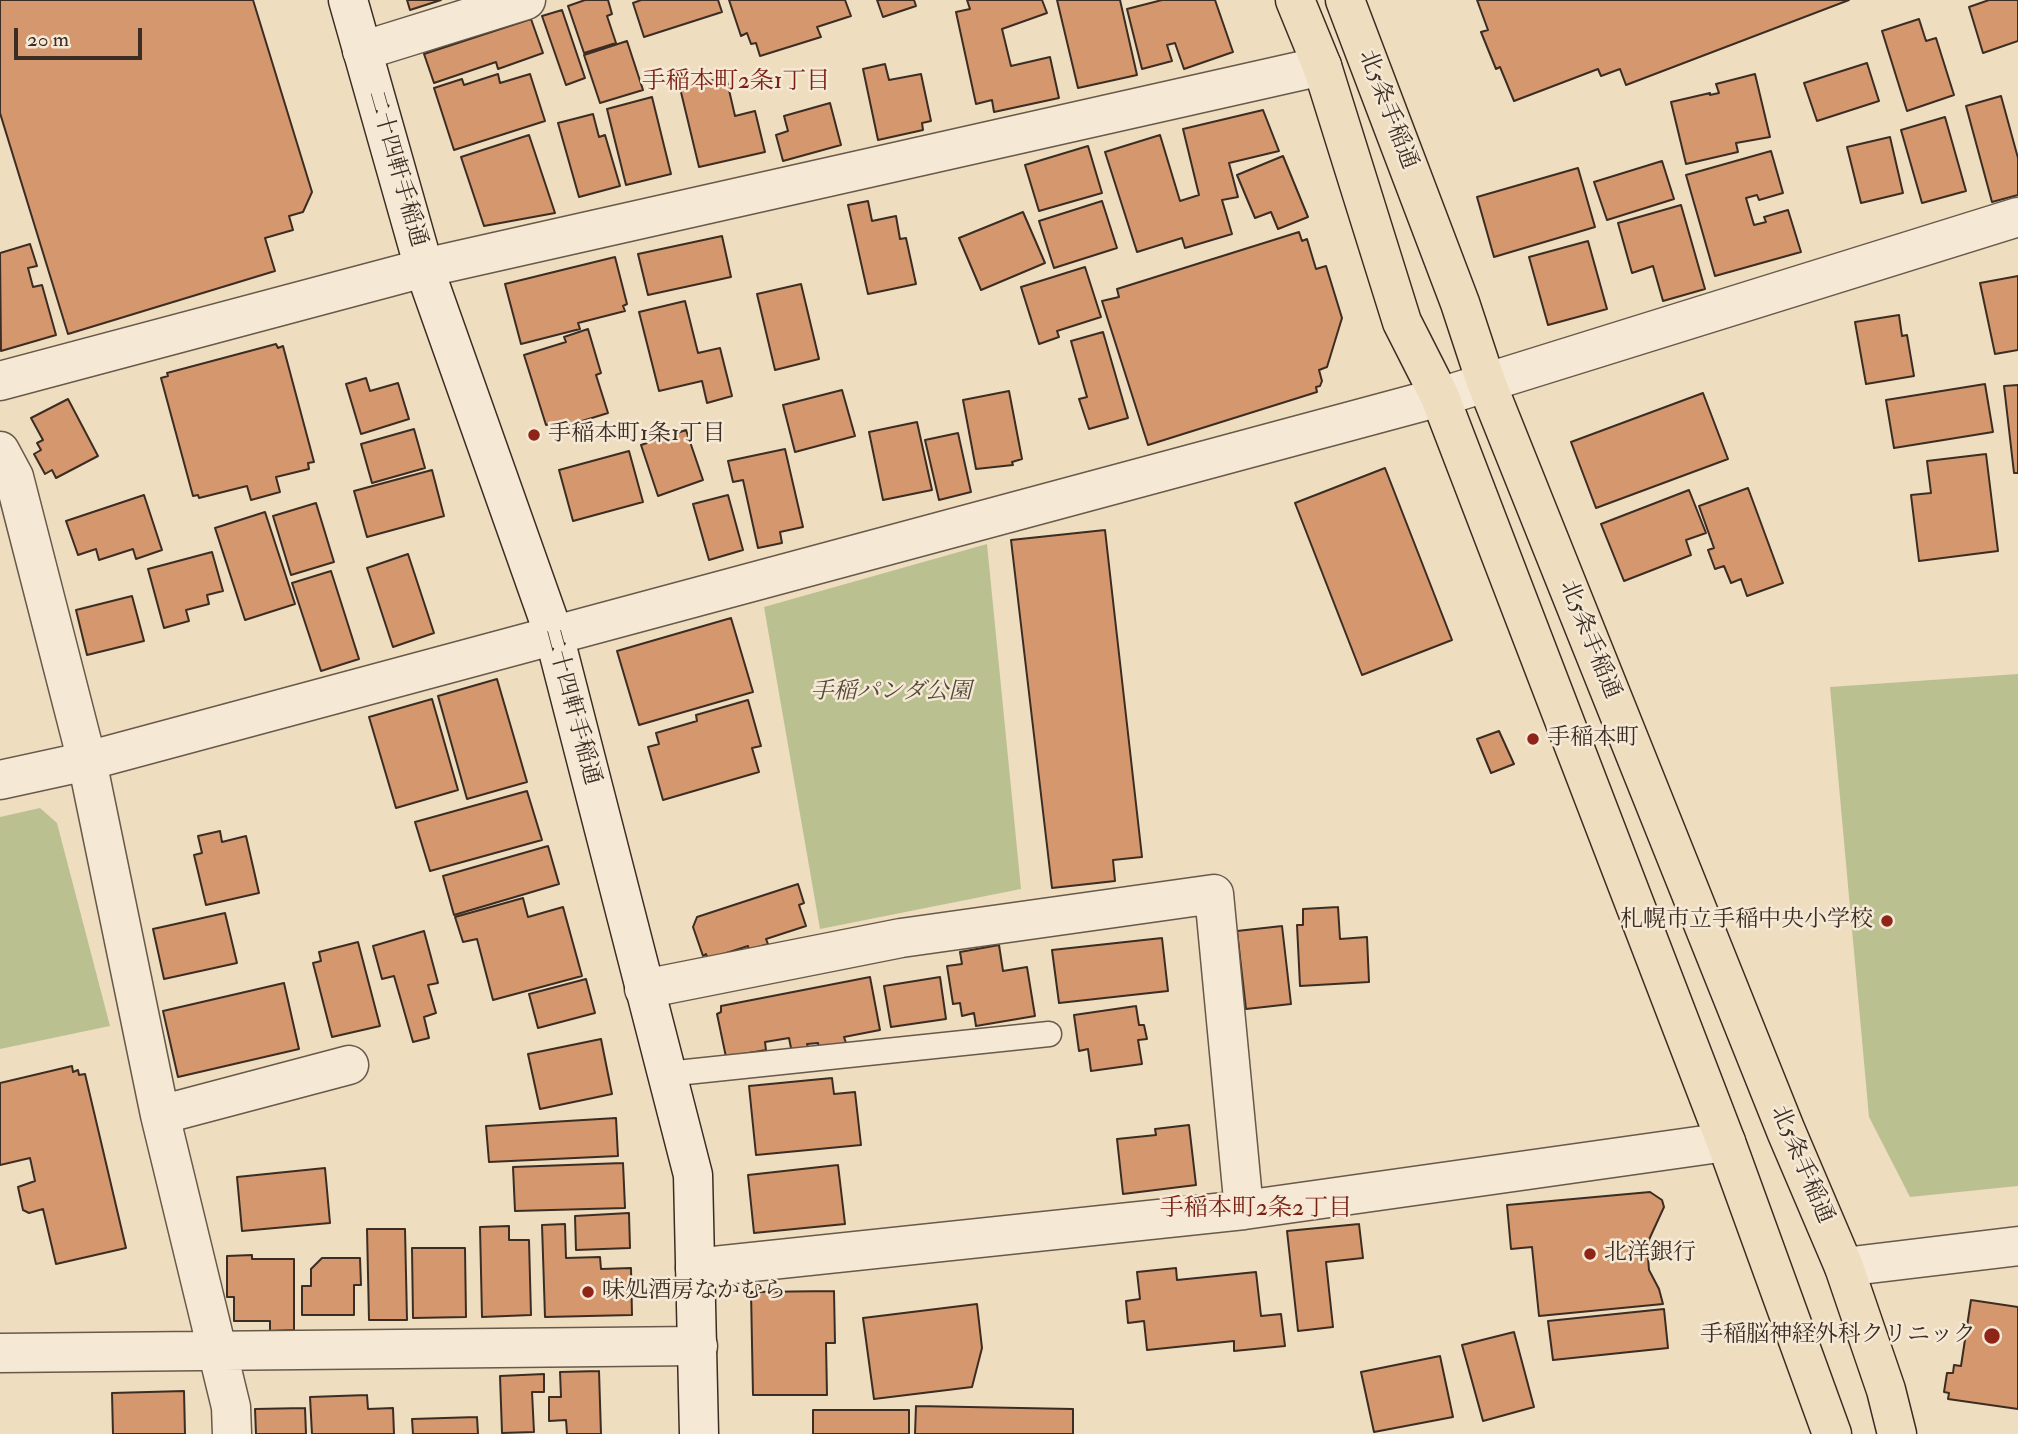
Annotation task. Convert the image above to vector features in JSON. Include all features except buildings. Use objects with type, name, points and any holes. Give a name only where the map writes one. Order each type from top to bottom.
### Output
[{"type":"highway","name":"北5条手稲通","points":[[1295,0],[1322,65],[1402,322],[1440,397],[1726,1143],[1832,1434]]},
{"type":"highway","name":"北5条手稲通","points":[[1345,0],[1460,303],[1486,382],[1781,1119],[1844,1267],[1886,1390],[1897,1434]]},
{"type":"street","name":"二十四軒手稲通","points":[[348,0],[424,268],[554,635],[693,1175],[699,1434]]},
{"type":"street","points":[[362,51],[526,0]]},
{"type":"street","points":[[0,381],[424,268],[1322,65]]},
{"type":"street","points":[[0,780],[87,761],[1440,397],[2018,217]]},
{"type":"street","points":[[0,451],[14,477],[87,761],[160,1115],[231,1407],[232,1434]]},
{"type":"street","points":[[644,989],[901,938],[1214,894],[1244,1210]]},
{"type":"street","points":[[160,1115],[349,1065]]},
{"type":"street","points":[[695,1268],[1244,1210],[1726,1143]]},
{"type":"street","points":[[1844,1267],[2018,1246]]},
{"type":"street","points":[[0,1353],[698,1346]]},
{"type":"lane","points":[[667,1074],[1049,1034]]},
{"type":"green space","name":"手稲パンダ公園","points":[[987,544],[1021,889],[820,929],[764,607]]},
{"type":"green space","points":[[2018,674],[2018,1186],[1910,1197],[1869,1117],[1830,687]]},
{"type":"green space","points":[[40,808],[57,823],[110,1026],[0,1049],[0,817]]},
{"type":"place","name":"手稲本町1条1丁目","points":[[534,435]]},
{"type":"place","name":"手稲本町","points":[[1533,739]]},
{"type":"place","name":"札幌市立手稲中央小学校","points":[[1887,921]]},
{"type":"place","name":"北洋銀行","points":[[1590,1254]]},
{"type":"place","name":"味処酒房なかむら","points":[[588,1292]]},
{"type":"place","name":"手稲脳神経外科クリニック","points":[[1992,1336]]},
{"type":"district","name":"手稲本町2条1丁目","points":[[736,83]]},
{"type":"district","name":"手稲本町2条2丁目","points":[[1256,1210]]}]
